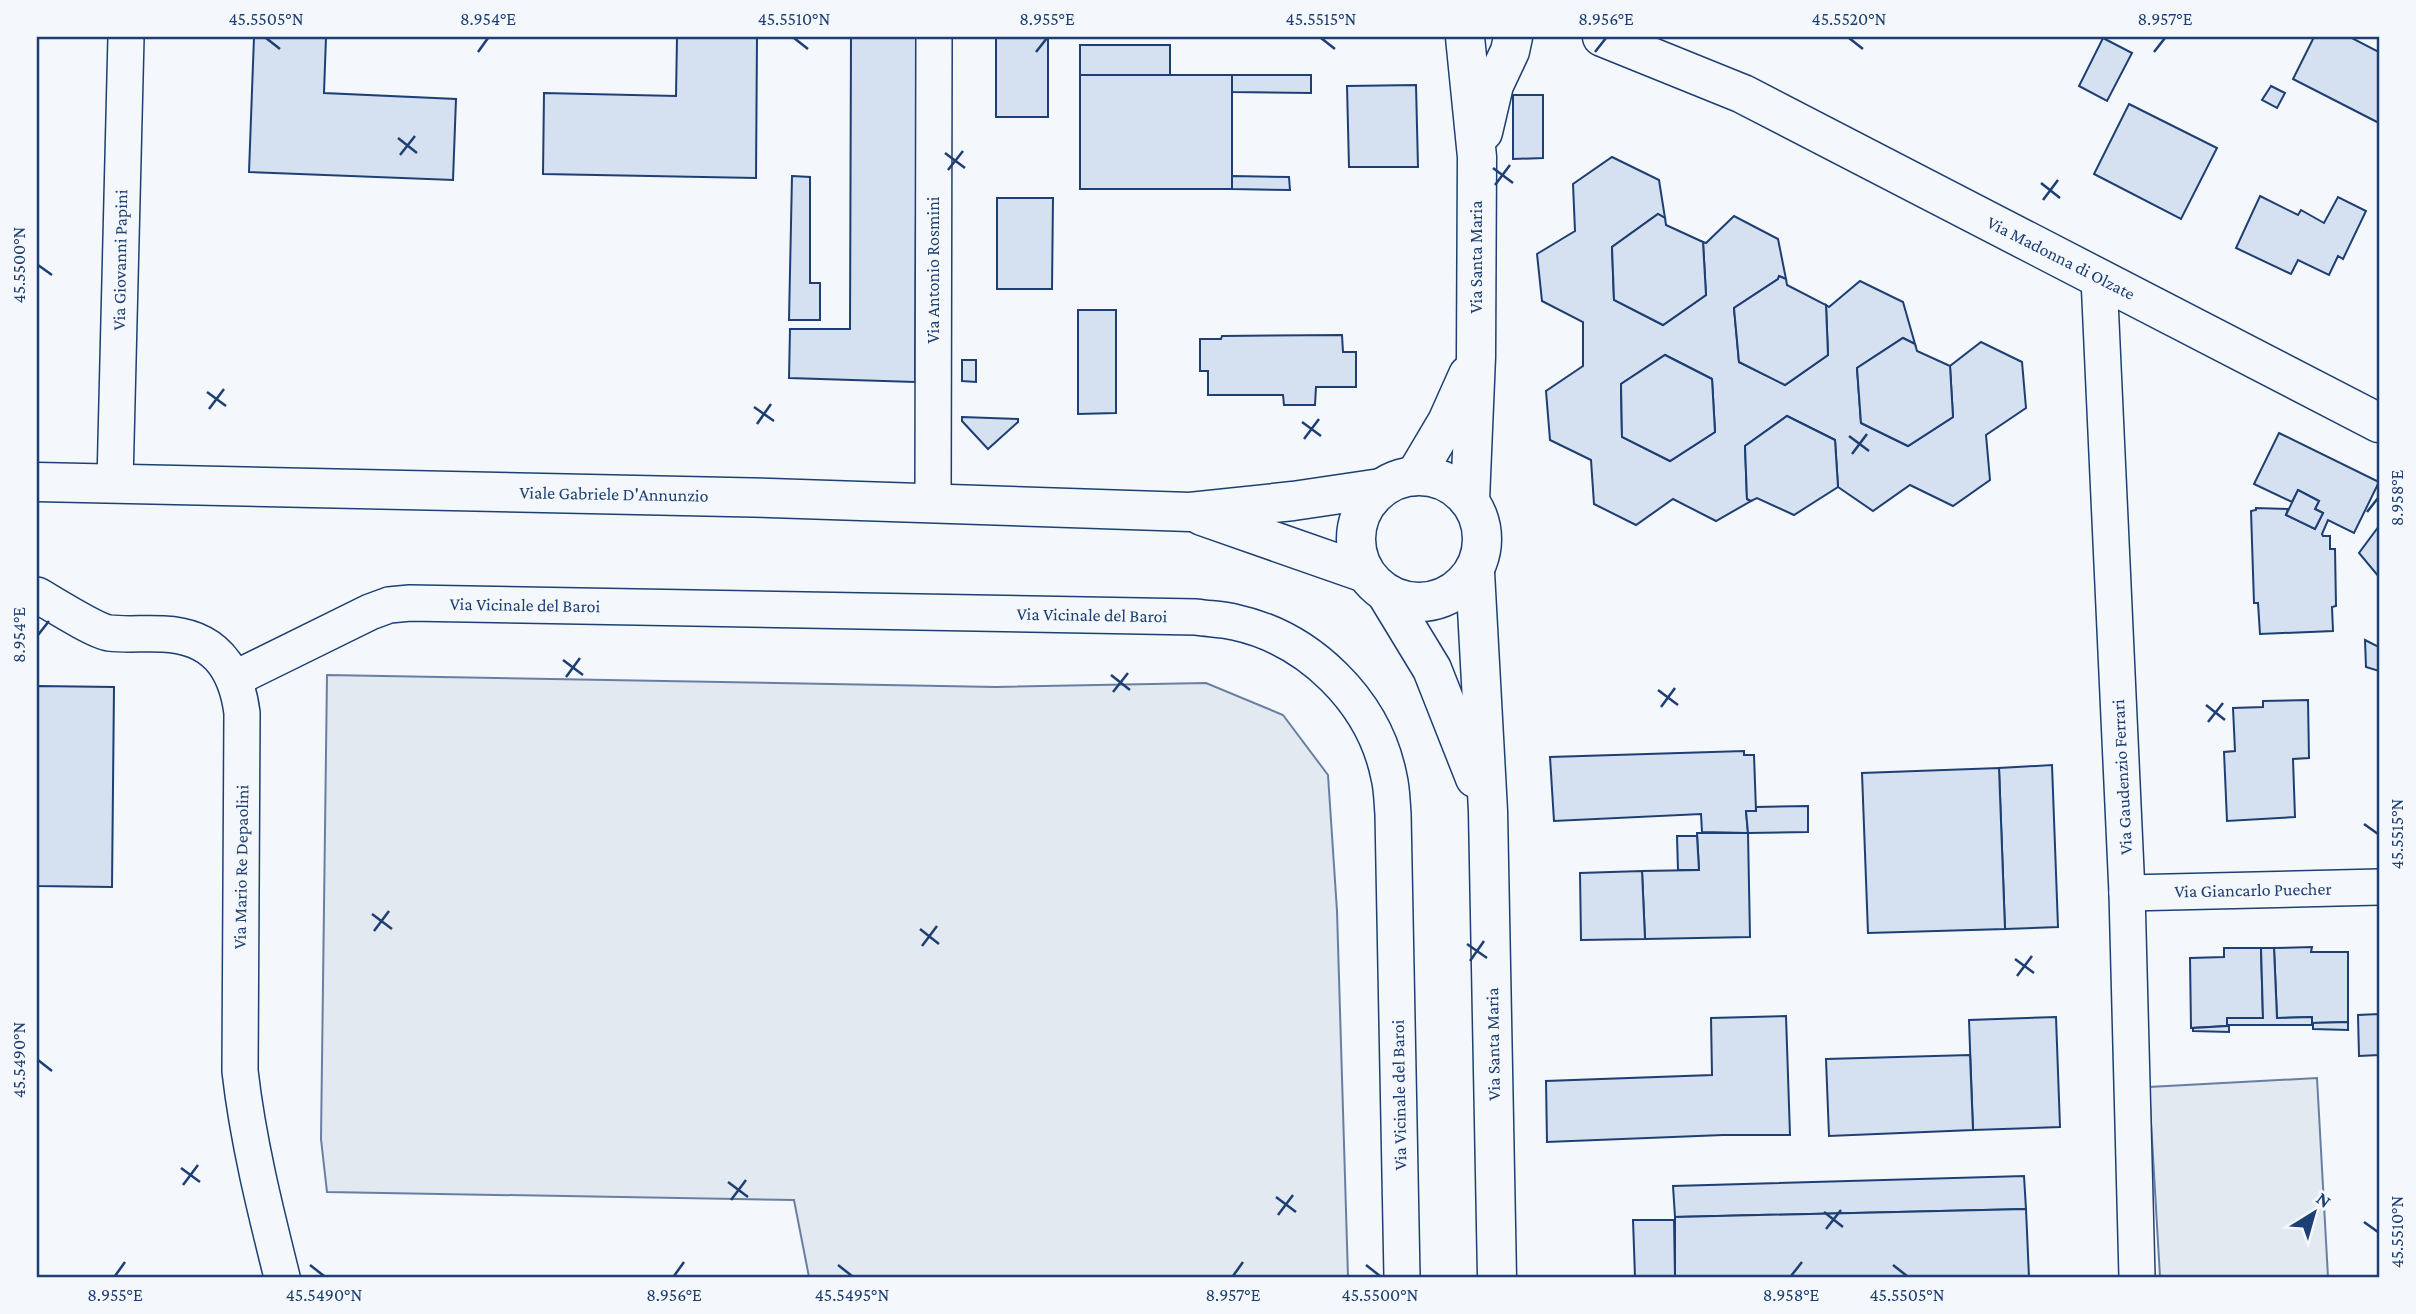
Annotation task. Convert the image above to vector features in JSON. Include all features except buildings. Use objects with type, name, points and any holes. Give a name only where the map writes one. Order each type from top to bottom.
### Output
[{"type":"street","name":"Via Giovanni Papini","points":[[115,482],[125,37]]},
{"type":"street","name":"Via Antonio Rosmini","points":[[933,503],[934,37]]},
{"type":"street","name":"Via Santa Maria","points":[[1465,37],[1477,158],[1476,357],[1470,500],[1481,523],[1482,548],[1475,572],[1488,811],[1497,1277]]},
{"type":"street","name":"Via Santa Maria","points":[[1477,158],[1494,85],[1510,51],[1513,37]]},
{"type":"street","name":"Via Madonna di Olzate","points":[[1602,37],[1743,94],[2379,423]]},
{"type":"street","name":"Via Madonna di Olzate","points":[[1676,37],[1743,94]]},
{"type":"street","name":"Via Gaudenzio Ferrari","points":[[2099,278],[2127,893],[2137,1277]]},
{"type":"street","name":"Via Santa Maria","points":[[1476,357],[1447,422],[1398,482],[1365,506],[1357,528],[1357,551],[1432,668],[1488,811]]},
{"type":"street","points":[[1398,482],[1436,478],[1455,487],[1470,500]]},
{"type":"street","name":"Viale Gabriele D'Annunzio","points":[[37,482],[933,503],[1190,512],[1293,501],[1398,482]]},
{"type":"street","name":"Viale Gabriele D'Annunzio","points":[[1190,512],[1288,544],[1376,584]]},
{"type":"street","points":[[1376,584],[1410,603],[1436,601],[1458,590],[1475,572]]},
{"type":"street","name":"Via Mario Re Depaolini","points":[[37,595],[106,633],[166,634],[190,638],[211,649],[228,666],[239,689],[242,713],[240,1071],[255,1164],[282,1277]]},
{"type":"street","name":"Via Vicinale del Baroi","points":[[234,678],[370,612],[389,605],[410,603],[1196,617],[1234,622],[1271,634],[1305,652],[1335,676],[1359,706],[1378,740],[1389,776],[1394,814],[1402,1277]]},
{"type":"street","name":"Via Giancarlo Puecher","points":[[2127,893],[2379,887]]},
{"type":"shaded area","points":[[327,675],[996,687],[1206,683],[1283,715],[1328,775],[1337,911],[1348,1277],[809,1277],[794,1200],[327,1192],[321,1139]]},
{"type":"shaded area","points":[[2317,1078],[2328,1277],[2160,1277],[2149,1087]]}]
